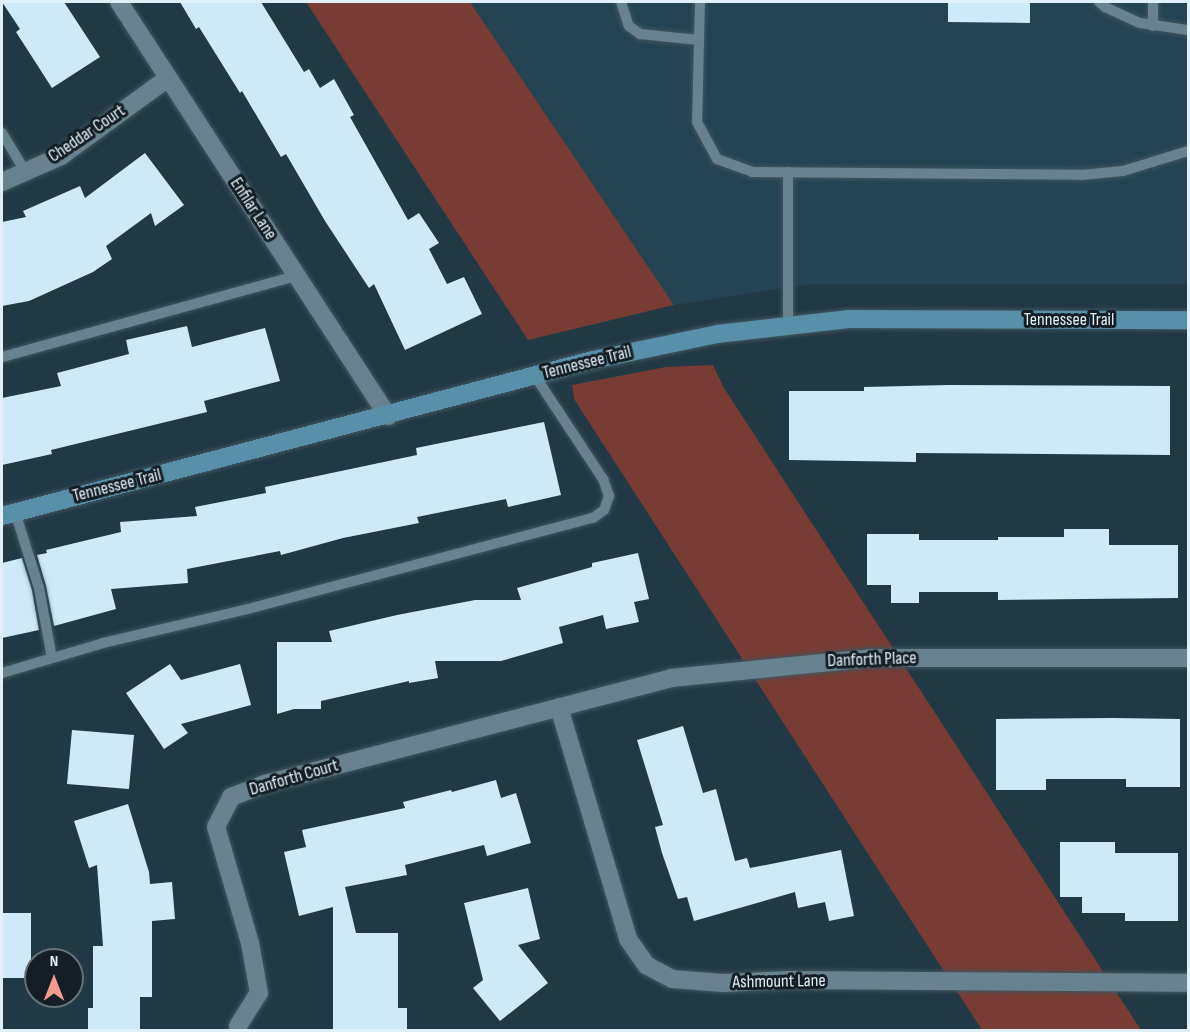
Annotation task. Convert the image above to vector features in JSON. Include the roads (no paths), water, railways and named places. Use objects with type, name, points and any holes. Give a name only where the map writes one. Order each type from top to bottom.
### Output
[{"type":"street","name":"Enfilar Lane","points":[[118,2],[388,416]]},
{"type":"street","name":"Cheddar Court","points":[[2,182],[61,156],[168,78]]},
{"type":"street","name":"Tennessee Trail","points":[[8,514],[388,416],[593,360],[717,334],[849,319],[1188,320]]},
{"type":"street","name":"Danforth Place","points":[[560,707],[671,678],[870,658],[1188,658]]},
{"type":"street","name":"Ashmount Lane","points":[[560,707],[628,939],[646,965],[672,979],[723,983],[801,980],[1188,983]]},
{"type":"street","name":"Danforth Court","points":[[238,1026],[259,993],[250,943],[216,827],[231,797],[265,784],[560,707]]},
{"type":"lane","points":[[621,2],[629,26],[640,34],[699,40]]},
{"type":"lane","points":[[700,2],[697,122],[717,159],[752,172],[1081,175],[1123,171],[1188,151]]},
{"type":"lane","points":[[1099,2],[1114,11],[1153,26],[1188,30]]},
{"type":"lane","points":[[1153,2],[1153,26]]},
{"type":"lane","points":[[2,134],[25,171]]},
{"type":"lane","points":[[788,172],[788,326]]},
{"type":"lane","points":[[2,357],[296,276]]},
{"type":"lane","points":[[2,674],[103,643],[244,610],[593,518],[604,510],[609,496],[603,479],[535,376]]},
{"type":"lane","points":[[8,514],[39,588],[52,658]]}]
